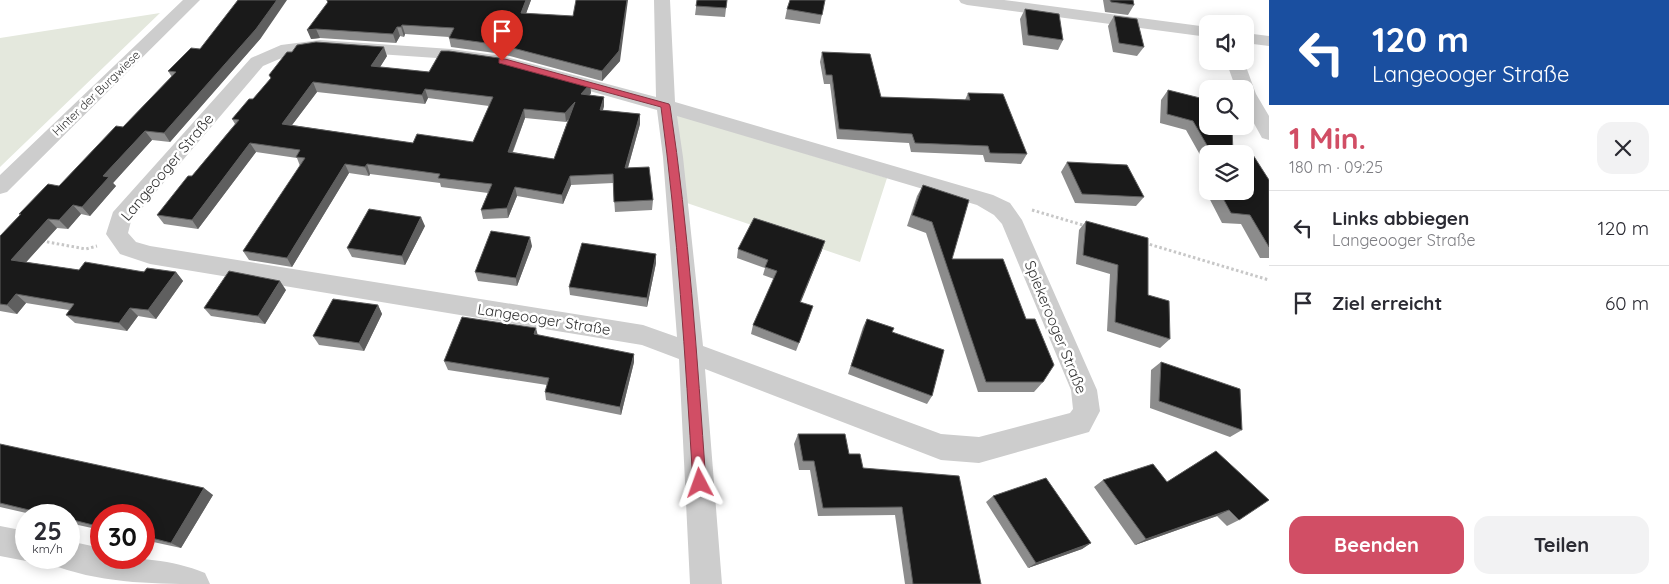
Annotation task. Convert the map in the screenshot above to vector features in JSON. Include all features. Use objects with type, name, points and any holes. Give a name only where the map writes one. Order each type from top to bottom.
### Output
[{"type":"street","name":"Hinter der Burgwiese","points":[[0,187],[192,0]]},
{"type":"street","points":[[662,0],[666,106],[673,157],[691,354],[706,584]]},
{"type":"street","points":[[967,0],[1199,31]]},
{"type":"street","points":[[1254,39],[1269,41]]},
{"type":"street","name":"Langeooger Straße","points":[[666,106],[502,61],[451,54],[320,45],[294,46],[271,54],[257,62],[121,218],[117,234],[128,248],[150,255],[643,335],[691,354]]},
{"type":"street","points":[[1238,70],[1247,94],[1269,133]]},
{"type":"street","points":[[666,106],[985,200],[1002,209]]},
{"type":"street","name":"Spiekerooger Straße","points":[[691,354],[941,447],[979,450],[1079,423],[1087,411],[1084,390],[1011,220],[1002,209]]},
{"type":"street","points":[[0,540],[15,543]]},
{"type":"street","points":[[80,558],[194,584]]},
{"type":"path","points":[[1002,209],[1018,206],[1093,228]]},
{"type":"path","points":[[38,241],[86,249],[122,239]]},
{"type":"path","points":[[1139,242],[1269,280]]},
{"type":"shaded area","points":[[160,13],[0,167],[0,38]]},
{"type":"shaded area","points":[[674,114],[887,178],[860,262],[684,202]]},
{"type":"building","points":[[238,0],[277,0],[256,29],[164,133],[145,131],[103,176],[109,177],[82,207],[73,205],[59,220],[48,219],[11,260],[79,270],[85,262],[144,272],[147,268],[176,272],[148,310],[130,308],[119,323],[66,315],[74,304],[16,294],[7,305],[0,304],[0,236],[48,184],[59,186],[116,126],[123,127],[176,72],[168,71],[191,48],[200,49]]},
{"type":"building","points":[[327,0],[526,0],[521,13],[573,16],[576,0],[627,0],[619,51],[602,71],[501,45],[449,38],[454,28],[402,25],[397,27],[393,34],[307,30],[328,2]]},
{"type":"building","points":[[697,0],[727,0],[726,8],[696,6]]},
{"type":"building","points":[[790,0],[825,0],[822,15],[787,9]]},
{"type":"building","points":[[1110,0],[1133,0],[1134,5],[1111,2]]},
{"type":"building","points":[[1025,9],[1059,14],[1063,40],[1028,35]]},
{"type":"building","points":[[1114,16],[1137,19],[1144,47],[1119,43]]},
{"type":"building","points":[[316,42],[384,47],[371,66],[429,72],[441,51],[449,51],[499,58],[590,84],[581,94],[604,97],[600,110],[640,114],[625,168],[649,167],[653,200],[614,202],[613,174],[570,176],[562,195],[515,187],[507,208],[481,210],[492,184],[438,178],[440,174],[367,164],[365,167],[345,164],[287,258],[243,251],[305,158],[296,157],[300,150],[250,143],[192,220],[157,215],[188,176],[192,176],[239,120],[232,119],[271,78],[269,75],[287,52],[292,52],[297,45]],"holes":[[[313,82],[422,95],[425,89],[493,97],[473,142],[417,134],[413,143],[282,124]],[[575,102],[554,159],[508,152],[524,109],[565,113]]]},
{"type":"building","points":[[822,52],[870,54],[881,97],[970,100],[968,93],[1003,94],[1027,154],[990,153],[988,146],[915,143],[912,134],[839,129],[832,75],[826,75]]},
{"type":"building","points":[[1168,90],[1199,98],[1199,131],[1193,121],[1167,114]]},
{"type":"building","points":[[1201,135],[1232,135],[1233,145],[1207,145]]},
{"type":"building","points":[[1254,157],[1269,180],[1269,247],[1250,215],[1231,213],[1224,200],[1254,200]]},
{"type":"building","points":[[1067,162],[1127,165],[1144,197],[1082,194]]},
{"type":"building","points":[[923,185],[969,200],[952,259],[1003,259],[1026,319],[1035,319],[1054,365],[1043,382],[986,382],[932,222],[912,215]]},
{"type":"building","points":[[369,209],[421,217],[402,256],[347,248]]},
{"type":"building","points":[[754,218],[825,241],[800,302],[813,306],[799,343],[753,325],[777,271],[765,267],[768,260],[738,249]]},
{"type":"building","points":[[1086,221],[1148,238],[1148,295],[1169,301],[1170,339],[1115,322],[1118,265],[1083,255]]},
{"type":"building","points":[[491,231],[530,237],[516,278],[475,272]]},
{"type":"building","points":[[582,243],[656,254],[647,298],[569,287]]},
{"type":"building","points":[[229,271],[280,281],[258,316],[204,308]]},
{"type":"building","points":[[333,299],[378,305],[359,343],[313,336]]},
{"type":"building","points":[[462,317],[536,328],[534,334],[634,354],[620,407],[545,392],[549,378],[444,361]]},
{"type":"building","points":[[867,319],[894,328],[892,332],[944,350],[932,396],[851,366]]},
{"type":"building","points":[[1161,362],[1240,389],[1242,430],[1159,401]]},
{"type":"building","points":[[798,434],[845,434],[849,454],[860,454],[863,468],[959,476],[981,584],[913,584],[902,507],[823,508],[814,461],[803,461]]},
{"type":"building","points":[[0,444],[204,488],[171,543],[155,539],[155,504],[90,504],[90,524],[80,522],[80,504],[15,504],[15,507],[0,503]]},
{"type":"building","points":[[1216,451],[1269,500],[1239,520],[1229,510],[1146,539],[1103,480],[1153,464],[1167,482]]},
{"type":"building","points":[[1046,478],[1091,543],[1036,563],[993,496]]},
{"type":"route","points":[[502,61],[666,106],[673,157],[691,354],[700,483]]}]
